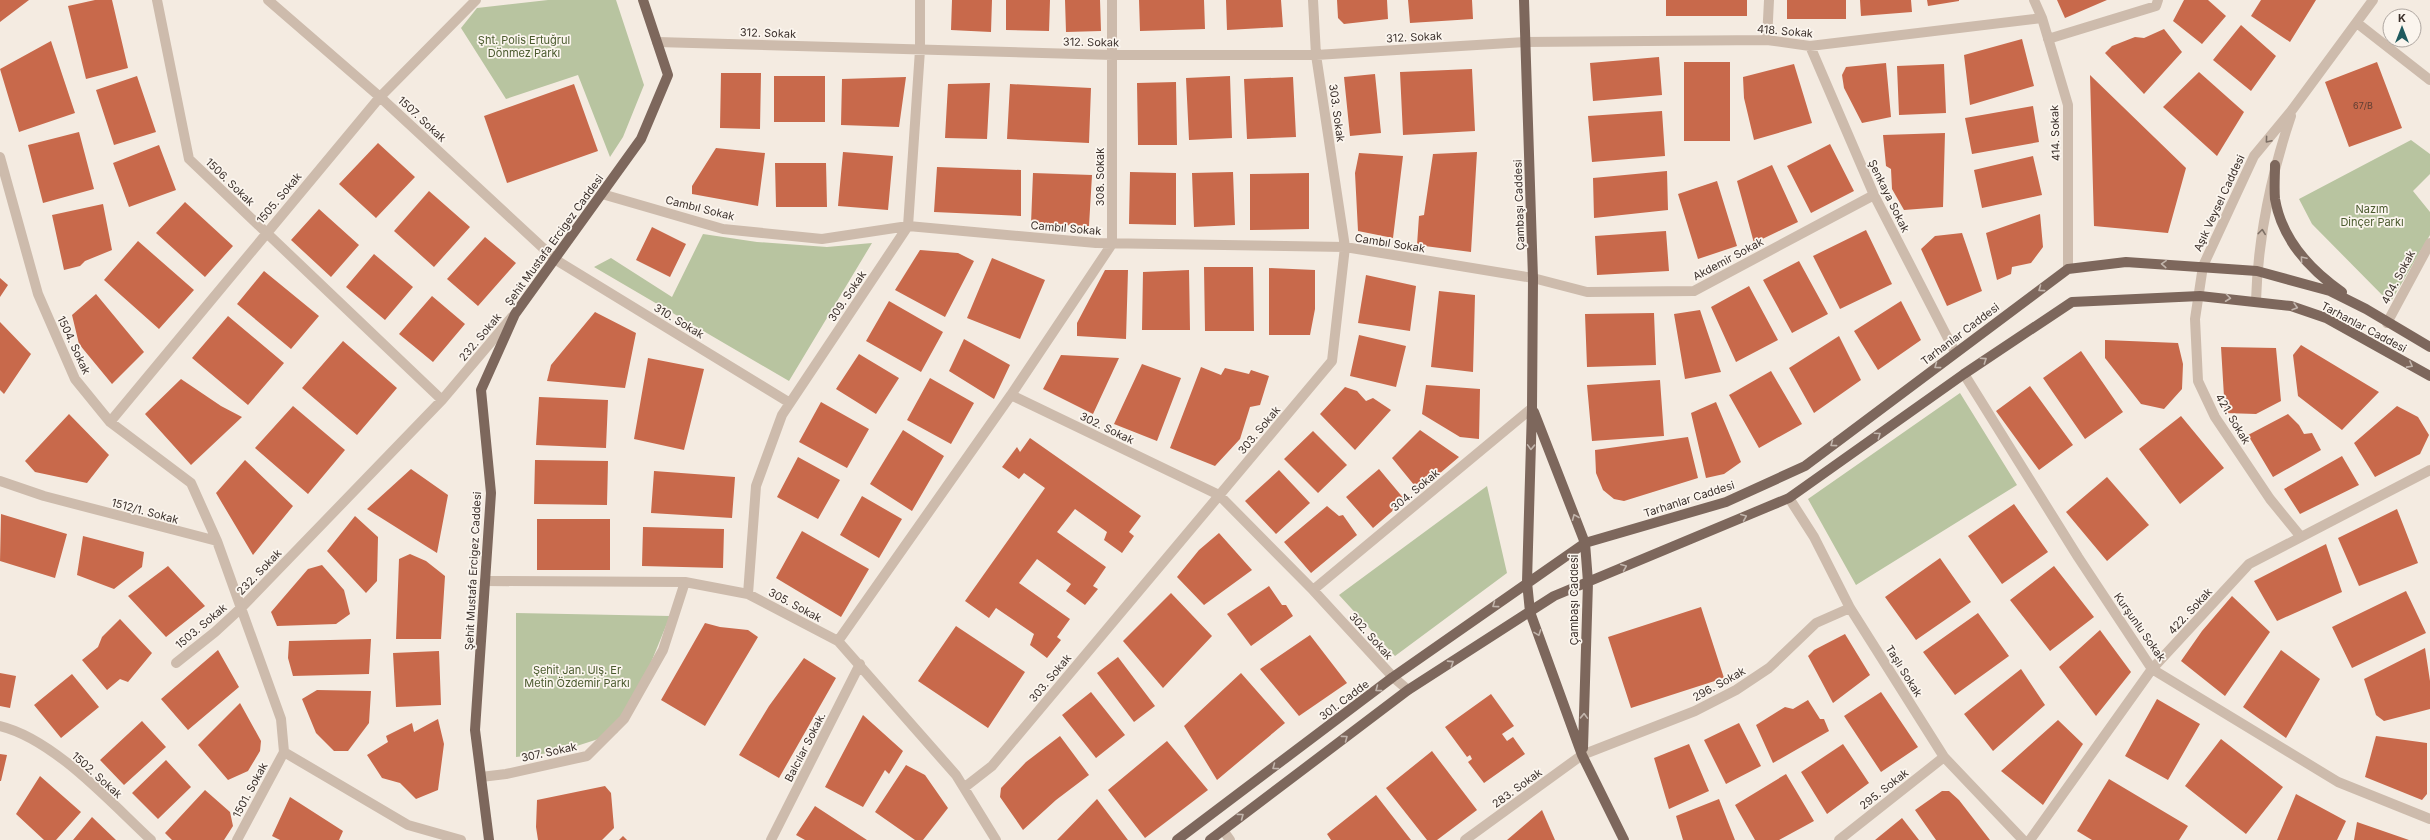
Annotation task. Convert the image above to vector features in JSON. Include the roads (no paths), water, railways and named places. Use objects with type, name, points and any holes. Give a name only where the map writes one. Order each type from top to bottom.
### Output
[{"type":"main road","name":"Şehit Mustafa Ercigez Caddesi","points":[[488,840],[475,730],[490,493],[481,390],[515,314],[556,260],[641,139],[668,75],[643,0]]},
{"type":"main road","name":"Çambaşı Caddesi","points":[[1524,0],[1533,278],[1532,408],[1527,582],[1530,612],[1582,754],[1624,840]]},
{"type":"main road","points":[[2274,165],[2276,199],[2291,243],[2302,259],[2320,277],[2366,309]]},
{"type":"main road","name":"Tarhanlar Caddesi","points":[[1527,582],[1585,543],[1726,502],[1805,466],[1955,352],[2068,269],[2126,262],[2203,266],[2257,271],[2330,291],[2366,309],[2387,323],[2430,347]]},
{"type":"main road","name":"Tarhanlar Caddesi","points":[[1530,612],[1554,596],[1789,498],[1964,374],[2072,302],[2200,296],[2292,306],[2326,318],[2430,376]]},
{"type":"main road","name":"Çambaşı Caddesi","points":[[1532,408],[1585,543],[1588,582],[1582,754]]},
{"type":"main road","name":"301. Cadde","points":[[1177,840],[1393,678],[1527,582]]},
{"type":"main road","points":[[1210,840],[1408,690],[1530,612]]},
{"type":"street","name":"1506. Sokak","points":[[157,0],[190,159],[265,233],[442,400]]},
{"type":"street","name":"1507. Sokak","points":[[268,0],[380,97],[556,260]]},
{"type":"street","name":"1505. Sokak","points":[[110,422],[265,233],[380,97],[476,0]]},
{"type":"street","name":"309. Sokak","points":[[748,594],[756,486],[782,415],[908,226],[920,50],[920,0]]},
{"type":"street","name":"308. Sokak","points":[[1112,0],[1112,244]]},
{"type":"street","name":"303. Sokak","points":[[964,787],[992,766],[1332,362],[1345,247],[1316,55],[1313,0]]},
{"type":"street","points":[[1767,40],[1768,0]]},
{"type":"street","name":"414. Sokak","points":[[2034,0],[2042,18],[2068,105],[2068,269]]},
{"type":"street","points":[[2048,39],[2156,6],[2158,0]]},
{"type":"street","name":"Aşık Veysel Caddesi","points":[[2200,296],[2203,266],[2254,156],[2292,110],[2374,0]]},
{"type":"street","name":"418. Sokak","points":[[1525,42],[1767,40],[1810,46],[2042,18]]},
{"type":"street","points":[[2356,23],[2430,80]]},
{"type":"street","name":"312. Sokak","points":[[657,42],[1113,55],[1316,55],[1525,42]]},
{"type":"street","name":"Şenkaya Sokak","points":[[1810,46],[1874,195],[1955,352]]},
{"type":"street","name":"Aşık Veysel Caddesi","points":[[2256,301],[2257,271],[2264,217],[2274,165],[2292,110]]},
{"type":"street","name":"1504. Sokak","points":[[0,157],[38,294],[75,379],[110,422],[191,484],[217,541]]},
{"type":"street","name":"Cambıl Sokak","points":[[602,194],[723,229],[822,240],[908,226],[1112,244],[1345,247],[1533,278]]},
{"type":"street","name":"Akdemir Sokak","points":[[1533,278],[1587,292],[1694,291],[1874,195]]},
{"type":"street","name":"404. Sokak","points":[[2387,323],[2430,243]]},
{"type":"street","points":[[838,641],[1011,395],[1112,244]]},
{"type":"street","name":"310. Sokak","points":[[556,260],[790,403]]},
{"type":"street","name":"421. Sokak","points":[[2200,296],[2195,319],[2198,381],[2215,418],[2270,499],[2301,537]]},
{"type":"street","name":"232. Sokak","points":[[284,752],[281,719],[241,608],[442,400],[515,314]]},
{"type":"street","name":"Kurşunlu Sokak","points":[[1964,374],[2078,557],[2152,669],[2338,782],[2430,819]]},
{"type":"street","name":"302. Sokak","points":[[1011,395],[1219,495],[1313,590],[1393,678],[1408,690]]},
{"type":"street","name":"304. Sokak","points":[[1313,590],[1532,408]]},
{"type":"street","name":"422. Sokak","points":[[2030,840],[2152,669],[2249,564],[2430,470]]},
{"type":"street","name":"1512/1. Sokak","points":[[0,481],[44,496],[217,541]]},
{"type":"street","name":"Taşlı Sokak","points":[[1789,498],[1814,537],[1850,608],[1944,757],[2022,840]]},
{"type":"street","points":[[217,541],[241,608]]},
{"type":"street","name":"305. Sokak","points":[[485,581],[685,582],[748,594],[838,641],[860,664],[964,787],[996,840]]},
{"type":"street","name":"307. Sokak","points":[[481,777],[506,774],[587,756],[624,719],[663,650],[685,582]]},
{"type":"street","name":"1503. Sokak","points":[[176,663],[215,632],[241,608]]},
{"type":"street","name":"296. Sokak","points":[[1582,754],[1695,711],[1736,690],[1769,668],[1816,623],[1850,608]]},
{"type":"street","name":"Balcılar Sokak.","points":[[771,840],[860,664]]},
{"type":"street","name":"1502. Sokak","points":[[0,726],[17,730],[68,763],[151,840]]},
{"type":"street","points":[[284,752],[408,825],[447,838],[461,840]]},
{"type":"street","name":"1501. Sokak","points":[[237,840],[284,752]]},
{"type":"street","name":"283. Sokak","points":[[1465,840],[1582,754]]},
{"type":"street","name":"295. Sokak","points":[[1839,840],[1944,757]]},
{"type":"street","points":[[1223,830],[1230,840]]},
{"type":"park label","name":"Şht. Polis Ertuğrul Dönmez Parkı","points":[[524,46]]},
{"type":"park label","name":"Nazım Dinçer Parkı","points":[[2372,215]]},
{"type":"park label","name":"Şehit Jan. Ulş. Er Metin Özdemir Parkı","points":[[577,676]]}]
